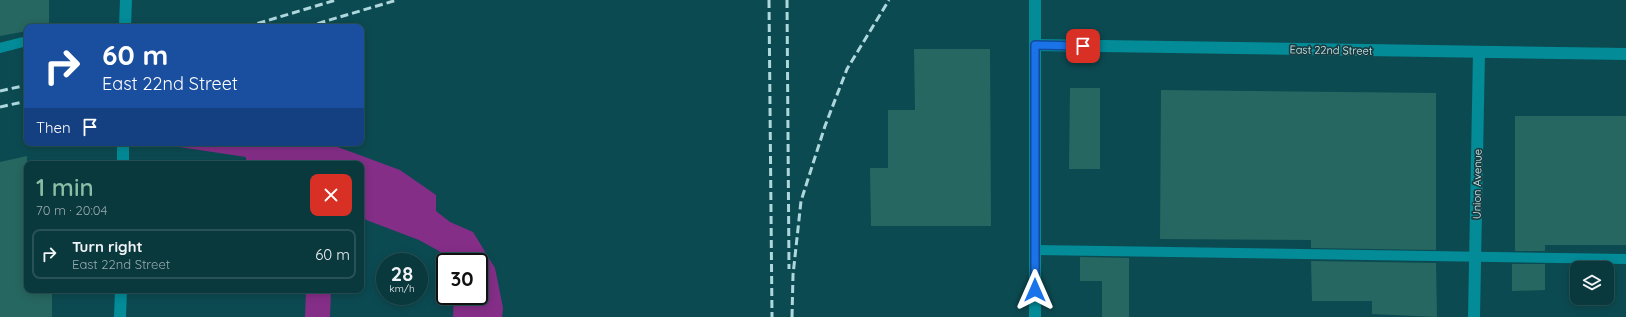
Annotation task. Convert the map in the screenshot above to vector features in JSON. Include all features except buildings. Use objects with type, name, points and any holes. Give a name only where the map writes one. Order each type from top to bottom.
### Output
[{"type":"street","points":[[125,24],[126,0]]},
{"type":"street","points":[[1035,0],[1035,317]]},
{"type":"street","name":"East 22nd Street","points":[[1035,45],[1626,54]]},
{"type":"street","name":"Union Avenue","points":[[1474,317],[1479,52]]},
{"type":"street","points":[[123,146],[123,161]]},
{"type":"street","points":[[120,317],[121,293]]},
{"type":"lane","points":[[0,48],[24,42]]},
{"type":"lane","points":[[1035,250],[1626,259]]},
{"type":"shaded area","points":[[173,146],[335,146],[400,170],[436,195],[436,211],[450,222],[473,232],[486,253],[440,253],[419,240],[364,219],[364,161],[246,161],[246,157]]},
{"type":"shaded area","points":[[488,257],[495,268],[503,308],[502,317],[453,317],[454,305],[488,305]]},
{"type":"shaded area","points":[[306,293],[331,293],[330,317],[305,317]]},
{"type":"railway","points":[[256,24],[336,0]]},
{"type":"railway","points":[[316,24],[397,0]]},
{"type":"railway","points":[[769,0],[772,317]]},
{"type":"railway","points":[[787,0],[789,269]]},
{"type":"railway","points":[[792,317],[793,275],[801,201],[825,126],[847,69],[889,0]]},
{"type":"railway","points":[[0,91],[24,86]]},
{"type":"railway","points":[[0,107],[24,102]]},
{"type":"route","points":[[1035,290],[1035,45],[1083,46]]}]
